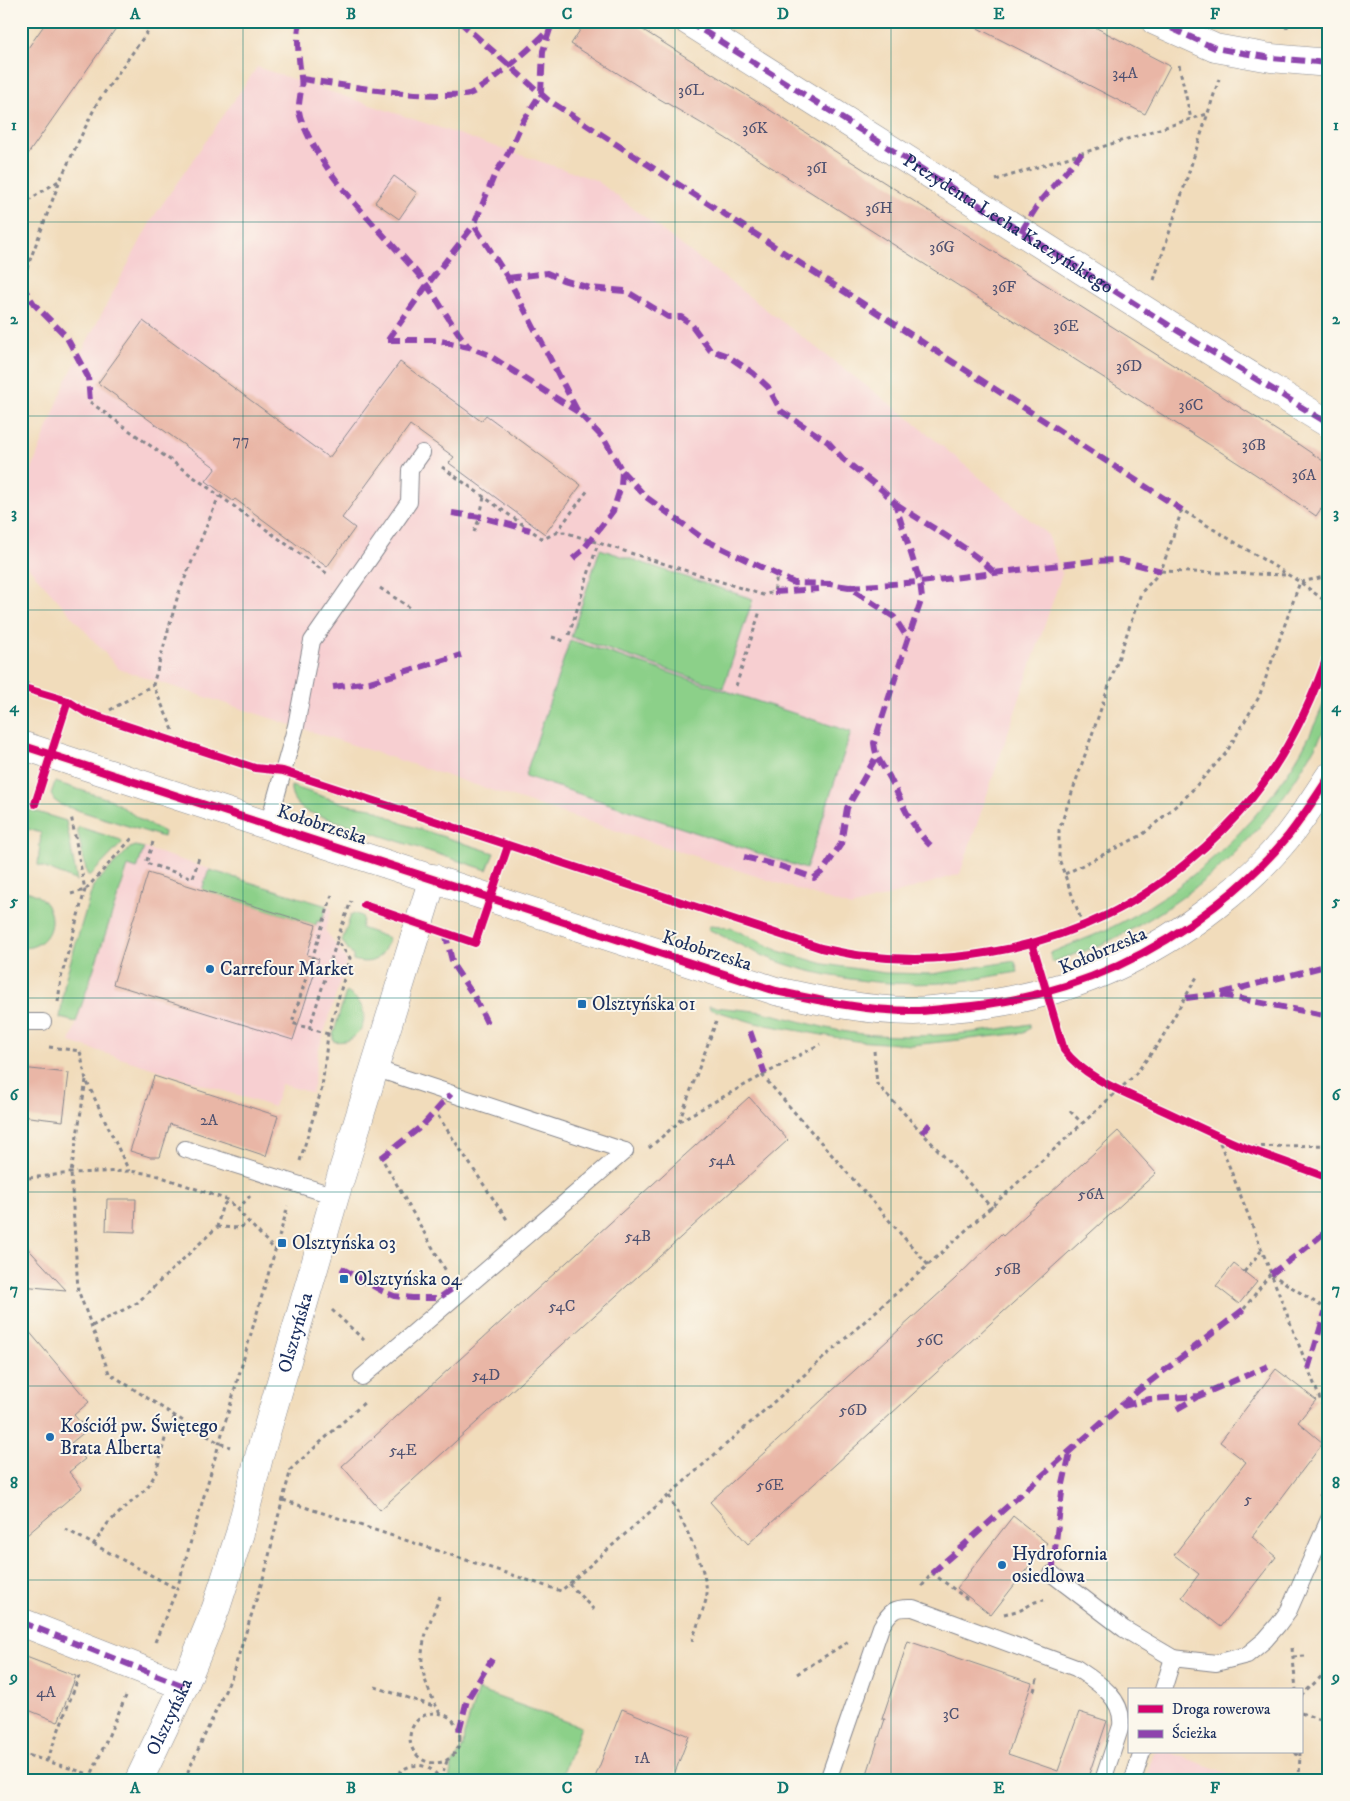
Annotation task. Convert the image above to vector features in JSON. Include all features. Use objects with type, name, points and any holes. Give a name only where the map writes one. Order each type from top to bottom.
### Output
[{"type":"street","name":"Prezydenta Lecha Kaczyńskiego","points":[[688,21],[1144,310],[1329,424]]},
{"type":"street","points":[[1165,26],[1215,48],[1271,58],[1329,63]]},
{"type":"street","name":"Kołobrzeska","points":[[21,745],[776,991],[811,999],[874,1009],[915,1011],[987,1005],[1020,999],[1099,975],[1166,941],[1195,922],[1231,894],[1260,866],[1287,837],[1329,777]]},
{"type":"street","name":"Olsztyńska","points":[[139,1780],[184,1686],[216,1608],[240,1533],[258,1457],[335,1196],[434,878]]},
{"type":"street","points":[[21,1622],[184,1686]]},
{"type":"lane","points":[[268,825],[296,726],[312,641],[409,502],[410,470],[422,453]]},
{"type":"lane","points":[[21,1022],[43,1022]]},
{"type":"lane","points":[[362,1377],[625,1150],[374,1068]]},
{"type":"lane","points":[[185,1150],[335,1196]]},
{"type":"lane","points":[[1052,1574],[1124,1629],[1173,1658],[1216,1663],[1247,1655],[1265,1640],[1289,1610],[1329,1519]]},
{"type":"lane","points":[[828,1780],[881,1627],[888,1615],[898,1608],[913,1608],[1076,1668],[1094,1680],[1117,1703],[1122,1717],[1121,1726],[1103,1780]]},
{"type":"lane","points":[[1164,1688],[1173,1658]]},
{"type":"lane","points":[[1133,1780],[1141,1754]]},
{"type":"path","points":[[21,284],[60,180],[98,103],[154,21]]},
{"type":"path","points":[[1144,310],[1222,69],[1295,21]]},
{"type":"path","points":[[1165,26],[1178,60],[1191,119]]},
{"type":"path","points":[[958,192],[1208,113]]},
{"type":"path","points":[[21,205],[60,180]]},
{"type":"path","points":[[90,402],[348,589]]},
{"type":"path","points":[[422,453],[543,539],[556,533],[564,532],[763,596],[774,592],[777,575]]},
{"type":"path","points":[[556,533],[588,490]]},
{"type":"path","points":[[173,730],[154,685],[178,595],[219,496]]},
{"type":"path","points":[[474,532],[480,517],[484,497]]},
{"type":"path","points":[[1083,925],[1059,859],[1059,830],[1141,593],[1161,571],[1182,510],[1300,582],[1329,604]]},
{"type":"path","points":[[569,635],[598,543]]},
{"type":"path","points":[[1161,571],[1288,575]]},
{"type":"path","points":[[1300,582],[1329,576]]},
{"type":"path","points":[[1065,874],[1142,835],[1185,798],[1226,753],[1260,697],[1300,582]]},
{"type":"path","points":[[401,602],[409,607]]},
{"type":"path","points":[[736,686],[760,611]]},
{"type":"path","points":[[552,637],[567,642]]},
{"type":"path","points":[[21,677],[34,691]]},
{"type":"path","points":[[110,710],[154,685]]},
{"type":"path","points":[[70,815],[86,890]]},
{"type":"path","points":[[58,1005],[61,978],[86,890],[134,836]]},
{"type":"path","points":[[152,842],[146,863],[167,870],[193,878],[200,857]]},
{"type":"path","points":[[71,894],[86,890]]},
{"type":"path","points":[[328,1034],[292,1023],[332,895]]},
{"type":"path","points":[[309,1029],[351,901]]},
{"type":"path","points":[[89,1780],[132,1682],[161,1631],[177,1590],[322,1088],[328,1034],[350,958],[337,940]]},
{"type":"path","points":[[283,1500],[561,1591],[992,1208],[1134,1076],[1160,1043],[1198,975]]},
{"type":"path","points":[[52,1039],[51,1048],[80,1051],[86,1080],[130,1171]]},
{"type":"path","points":[[679,1122],[820,1044]]},
{"type":"path","points":[[874,1051],[877,1084],[992,1208]]},
{"type":"path","points":[[762,1075],[928,1265]]},
{"type":"path","points":[[86,1080],[71,1173],[78,1290],[110,1373],[175,1416],[219,1442]]},
{"type":"path","points":[[1070,1111],[1082,1123]]},
{"type":"path","points":[[435,1113],[521,1240]]},
{"type":"path","points":[[1217,1135],[1329,1422]]},
{"type":"path","points":[[1245,1147],[1329,1145]]},
{"type":"path","points":[[376,1150],[459,1294]]},
{"type":"path","points":[[21,1179],[71,1173],[130,1171],[153,1174],[228,1200],[275,1250]]},
{"type":"path","points":[[92,1326],[137,1303],[217,1227],[222,1207],[228,1200]]},
{"type":"path","points":[[217,1227],[240,1228],[248,1222]]},
{"type":"path","points":[[1244,1272],[1262,1250]]},
{"type":"path","points":[[1244,1309],[1271,1274]]},
{"type":"path","points":[[1271,1274],[1329,1311]]},
{"type":"path","points":[[93,1545],[108,1523],[147,1488],[156,1473],[166,1435],[175,1416]]},
{"type":"path","points":[[184,1780],[232,1676],[266,1569],[292,1469]]},
{"type":"path","points":[[669,1496],[691,1538],[703,1575],[707,1595],[692,1641]]},
{"type":"path","points":[[65,1530],[177,1590]]},
{"type":"path","points":[[920,1590],[932,1573],[976,1605]]},
{"type":"path","points":[[569,1584],[596,1612]]},
{"type":"path","points":[[440,1596],[424,1637],[421,1655],[423,1673],[430,1695],[440,1714]]},
{"type":"path","points":[[995,1616],[1021,1610],[1042,1599],[1049,1601]]},
{"type":"path","points":[[797,1674],[851,1640]]},
{"type":"path","points":[[1293,1657],[1305,1656]]},
{"type":"path","points":[[1034,1691],[1039,1672]]},
{"type":"path","points":[[1302,1695],[1325,1673]]},
{"type":"path","points":[[47,1761],[78,1678]]},
{"type":"path","points":[[375,1687],[437,1707]]},
{"type":"path","points":[[394,1780],[404,1768],[414,1765],[424,1764],[438,1764],[448,1760],[455,1754],[460,1745],[459,1731],[450,1718],[430,1713],[414,1723],[410,1732],[409,1742],[412,1752],[424,1764],[433,1769],[442,1780]]},
{"type":"path","points":[[1302,1714],[1329,1723]]},
{"type":"path","points":[[21,1753],[92,1775]]},
{"type":"path","points":[[1296,1754],[1300,1759]]},
{"type":"path","points":[[1299,1780],[1300,1754]]},
{"type":"path","points":[[442,1780],[448,1760]]},
{"type":"shaded area","points":[[257,67],[596,180],[910,419],[1048,535],[1062,574],[960,874],[851,907],[119,669],[21,559],[21,497],[65,383],[152,219]]},
{"type":"shaded area","points":[[144,848],[332,908],[325,930],[347,960],[318,1052],[312,1093],[281,1084],[274,1107],[70,1042],[129,866],[137,869]]},
{"type":"shaded area","points":[[1153,1754],[1174,1754],[1248,1780],[1145,1780]]},
{"type":"green space","points":[[600,549],[753,599],[723,688],[571,637]]},
{"type":"green space","points":[[570,640],[851,732],[806,869],[525,776]]},
{"type":"green space","points":[[1329,692],[1329,718],[1324,731],[1298,775],[1261,825],[1217,870],[1193,890],[1141,924],[1098,946],[1052,962],[1050,953],[1106,930],[1135,915],[1163,897],[1191,877],[1242,830],[1264,805],[1302,750]]},
{"type":"green space","points":[[55,782],[112,800],[141,820],[164,832],[163,837],[61,805],[54,800],[51,794]]},
{"type":"green space","points":[[291,786],[349,805],[372,808],[401,823],[494,853],[487,870],[305,811],[294,800]]},
{"type":"green space","points":[[21,807],[66,821],[77,881],[38,865],[41,833],[21,827]]},
{"type":"green space","points":[[79,827],[121,840],[122,843],[90,876],[87,874],[77,829]]},
{"type":"green space","points":[[136,846],[144,848],[137,869],[128,866],[76,1022],[60,1018],[65,980],[93,886],[130,848]]},
{"type":"green space","points":[[210,870],[327,906],[321,922],[317,921],[316,925],[202,890]]},
{"type":"green space","points":[[21,890],[35,894],[44,902],[49,911],[51,922],[49,932],[43,940],[34,946],[21,948]]},
{"type":"green space","points":[[353,913],[362,916],[361,928],[389,938],[381,955],[372,961],[361,962],[353,960],[353,956],[342,941]]},
{"type":"green space","points":[[710,926],[731,928],[779,951],[824,964],[885,973],[932,974],[1015,961],[1018,972],[962,981],[911,984],[868,981],[826,975],[785,964],[755,952],[708,929]]},
{"type":"green space","points":[[346,992],[356,999],[362,1007],[363,1024],[359,1032],[352,1038],[343,1041],[333,1041],[333,1035]]},
{"type":"green space","points":[[709,1006],[762,1012],[825,1028],[863,1034],[926,1036],[1030,1024],[1030,1028],[1024,1033],[912,1045],[856,1041],[755,1023],[710,1009]]},
{"type":"green space","points":[[478,1690],[581,1727],[560,1780],[449,1780],[452,1765],[463,1747],[464,1735]]},
{"type":"building","points":[[47,21],[121,21],[21,164],[21,58]]},
{"type":"building","points":[[586,21],[629,21],[1298,444],[1329,465],[1329,497],[1316,516],[1210,445],[711,129],[571,44]]},
{"type":"building","points":[[964,21],[1083,21],[1170,66],[1145,114]]},
{"type":"building","points":[[394,176],[417,193],[399,219],[375,202]]},
{"type":"building","points":[[143,321],[329,458],[400,362],[481,421],[486,415],[581,485],[545,534],[449,463],[454,457],[410,425],[342,518],[355,528],[327,567],[235,499],[233,501],[206,481],[216,468],[98,383]]},
{"type":"building","name":"Carrefour Market","points":[[148,873],[316,925],[307,955],[319,959],[293,1040],[113,984]]},
{"type":"building","points":[[21,1068],[69,1073],[63,1121],[21,1116]]},
{"type":"building","points":[[154,1076],[278,1116],[266,1156],[170,1124],[160,1157],[150,1157],[130,1151]]},
{"type":"building","points":[[749,1097],[788,1140],[380,1510],[342,1466]]},
{"type":"building","points":[[1118,1131],[1156,1173],[748,1544],[710,1502],[955,1279],[1001,1234],[1003,1236]]},
{"type":"building","points":[[107,1199],[136,1199],[135,1232],[106,1231]]},
{"type":"building","points":[[21,1241],[66,1290],[21,1286]]},
{"type":"building","points":[[1234,1264],[1257,1282],[1239,1304],[1216,1286]]},
{"type":"building","name":"Kościół pw. Świętego Brata Alberta","points":[[21,1322],[89,1402],[74,1415],[87,1430],[71,1443],[85,1459],[69,1472],[82,1488],[21,1540]]},
{"type":"building","points":[[1276,1369],[1316,1400],[1298,1422],[1323,1443],[1252,1537],[1276,1557],[1221,1627],[1182,1597],[1199,1574],[1174,1555],[1246,1462],[1220,1442]]},
{"type":"building","name":"Hydrofornia osiedlowa","points":[[1013,1516],[1047,1543],[991,1615],[957,1588]]},
{"type":"building","points":[[908,1641],[1032,1683],[1008,1754],[1058,1771],[1079,1712],[1107,1721],[1087,1780],[865,1780],[885,1719],[882,1719]]},
{"type":"building","points":[[21,1655],[76,1676],[58,1722],[21,1707]]},
{"type":"building","points":[[622,1709],[689,1736],[672,1780],[594,1780]]},
{"type":"marked path","points":[[300,21],[298,42],[301,81],[299,111],[307,133],[317,152],[343,189],[419,275],[469,347]]},
{"type":"marked path","points":[[459,21],[548,100],[1182,510]]},
{"type":"marked path","points":[[302,79],[374,90],[446,95],[469,94],[488,83],[515,61],[556,21]]},
{"type":"marked path","points":[[688,21],[1178,331],[1329,424]]},
{"type":"marked path","points":[[1155,21],[1215,48],[1271,58],[1329,63]]},
{"type":"marked path","points":[[550,29],[543,51],[541,93],[522,123],[509,152],[494,176],[474,225],[508,278],[578,412],[605,440],[622,471],[621,486],[613,511],[582,551],[569,562]]},
{"type":"marked path","points":[[1021,232],[1041,200],[1082,153]]},
{"type":"marked path","points":[[388,340],[427,285],[474,225]]},
{"type":"marked path","points":[[508,278],[547,273],[590,288],[626,291],[668,317],[681,317],[691,324],[710,350],[728,356],[753,373],[768,387],[781,411],[828,442],[843,459],[882,490],[895,503],[920,582],[922,598],[908,639]]},
{"type":"marked path","points":[[21,284],[34,304],[66,336],[88,377],[90,402]]},
{"type":"marked path","points":[[388,340],[436,340],[469,347],[487,354],[578,412]]},
{"type":"marked path","points":[[622,471],[646,497],[705,540],[794,583],[830,584],[849,587],[894,617],[908,639],[874,743],[878,758],[912,823],[932,847]]},
{"type":"marked path","points":[[895,503],[972,553],[995,573]]},
{"type":"marked path","points":[[452,513],[480,517],[530,530]]},
{"type":"marked path","points":[[849,587],[920,582],[1092,561],[1120,560],[1161,571]]},
{"type":"marked path","points":[[774,592],[819,589]]},
{"type":"marked path","points":[[333,687],[370,682],[461,655]]},
{"type":"marked path","points":[[744,857],[780,866],[814,878],[823,871],[841,844],[847,808],[876,757]]},
{"type":"marked path","points":[[445,932],[453,965],[474,996],[487,1023]]},
{"type":"marked path","points":[[1186,998],[1218,994],[1329,965]]},
{"type":"marked path","points":[[1221,995],[1329,1016]]},
{"type":"marked path","points":[[750,1031],[765,1074]]},
{"type":"marked path","points":[[381,1158],[422,1126],[451,1094]]},
{"type":"marked path","points":[[922,1133],[931,1123]]},
{"type":"marked path","points":[[1271,1274],[1329,1229]]},
{"type":"marked path","points":[[1308,1369],[1326,1309],[1329,1246]]},
{"type":"marked path","points":[[341,1268],[394,1296],[439,1298],[455,1287]]},
{"type":"marked path","points":[[932,1573],[1139,1390],[1244,1309]]},
{"type":"marked path","points":[[1123,1406],[1150,1399],[1199,1396],[1268,1366]]},
{"type":"marked path","points":[[1177,1409],[1197,1397]]},
{"type":"marked path","points":[[1052,1574],[1063,1484],[1070,1453]]},
{"type":"marked path","points":[[21,1622],[184,1686]]},
{"type":"marked path","points":[[459,1731],[467,1700],[492,1659]]},
{"type":"cycle path","points":[[21,687],[68,701],[85,712],[255,768],[283,771],[821,948],[849,954],[897,959],[928,959],[959,957],[1021,946],[1081,927],[1128,904],[1167,878],[1222,831],[1264,782],[1297,728],[1315,689],[1329,651]]},
{"type":"cycle path","points":[[35,804],[68,701]]},
{"type":"cycle path","points":[[21,745],[776,991],[827,1002],[896,1011],[932,1010],[1023,998],[1057,989],[1090,977],[1155,947],[1215,906],[1253,873],[1288,836],[1329,777]]},
{"type":"cycle path","points":[[364,905],[475,943],[508,846]]},
{"type":"cycle path","points":[[1032,943],[1064,1050],[1084,1069],[1120,1091],[1224,1139],[1329,1178]]},
{"type":"place","name":"Carrefour Market","points":[[210,969]]},
{"type":"place","name":"Olsztyńska 01","points":[[582,1004]]},
{"type":"place","name":"Olsztyńska 03","points":[[282,1243]]},
{"type":"place","name":"Olsztyńska 04","points":[[344,1279]]},
{"type":"place","name":"Kościół pw. Świętego Brata Alberta","points":[[50,1437]]},
{"type":"place","name":"Hydrofornia osiedlowa","points":[[1002,1565]]}]
